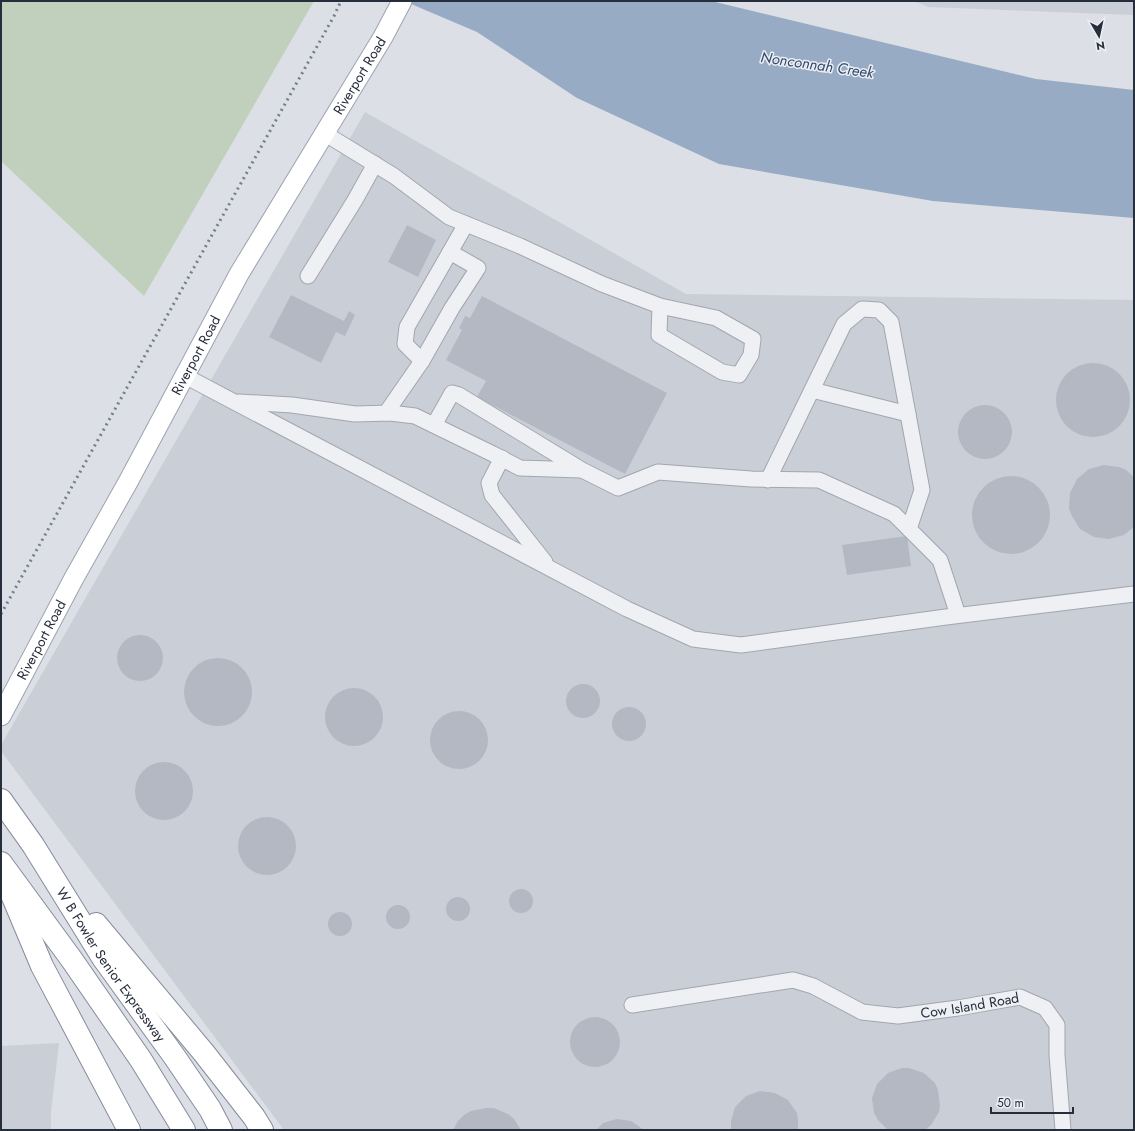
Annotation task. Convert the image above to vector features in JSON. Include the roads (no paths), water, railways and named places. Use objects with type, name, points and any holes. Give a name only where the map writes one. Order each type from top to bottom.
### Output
[{"type":"highway","name":"W B Fowler Senior Expressway","points":[[5,806],[113,957],[174,1056],[210,1109],[221,1130]]},
{"type":"highway","points":[[1,863],[72,960],[141,1060],[184,1130]]},
{"type":"highway","points":[[1,869],[42,966],[129,1130]]},
{"type":"highway","points":[[113,957],[204,1053],[254,1117],[262,1130]]},
{"type":"main road","name":"Riverport Road","points":[[1,716],[239,274],[383,37],[402,1]]},
{"type":"street","points":[[324,134],[394,176],[449,217],[520,246],[602,284],[660,306],[716,318],[753,339],[751,355],[739,376],[722,372],[659,334],[660,306]]},
{"type":"street","points":[[308,276],[355,200],[375,164]]},
{"type":"street","points":[[422,361],[405,344],[408,327],[466,224]]},
{"type":"street","points":[[386,413],[422,361],[452,308],[478,268],[450,252]]},
{"type":"street","points":[[768,480],[844,324],[862,309],[879,310],[891,322],[922,490],[909,529]]},
{"type":"street","points":[[185,376],[627,609],[693,639],[741,646],[958,615],[1134,594]]},
{"type":"street","points":[[812,390],[908,414]]},
{"type":"street","points":[[434,425],[452,394],[459,395],[582,470],[618,488],[658,472],[768,480],[819,480],[894,514],[940,560],[958,615]]},
{"type":"street","points":[[234,402],[292,405],[355,414],[386,413],[416,416],[520,468],[582,470]]},
{"type":"street","points":[[502,458],[489,483],[492,495],[549,568]]},
{"type":"street","name":"Cow Island Road","points":[[632,1004],[793,980],[813,986],[862,1012],[898,1016],[958,1008],[1020,996],[1045,1008],[1057,1025],[1057,1055],[1063,1130]]},
{"type":"water","name":"Nonconnah Creek","points":[[404,1],[711,1],[1036,79],[1134,90],[1134,218],[933,201],[719,164],[577,98],[477,32]]},
{"type":"railway","points":[[1,614],[341,1]]}]
